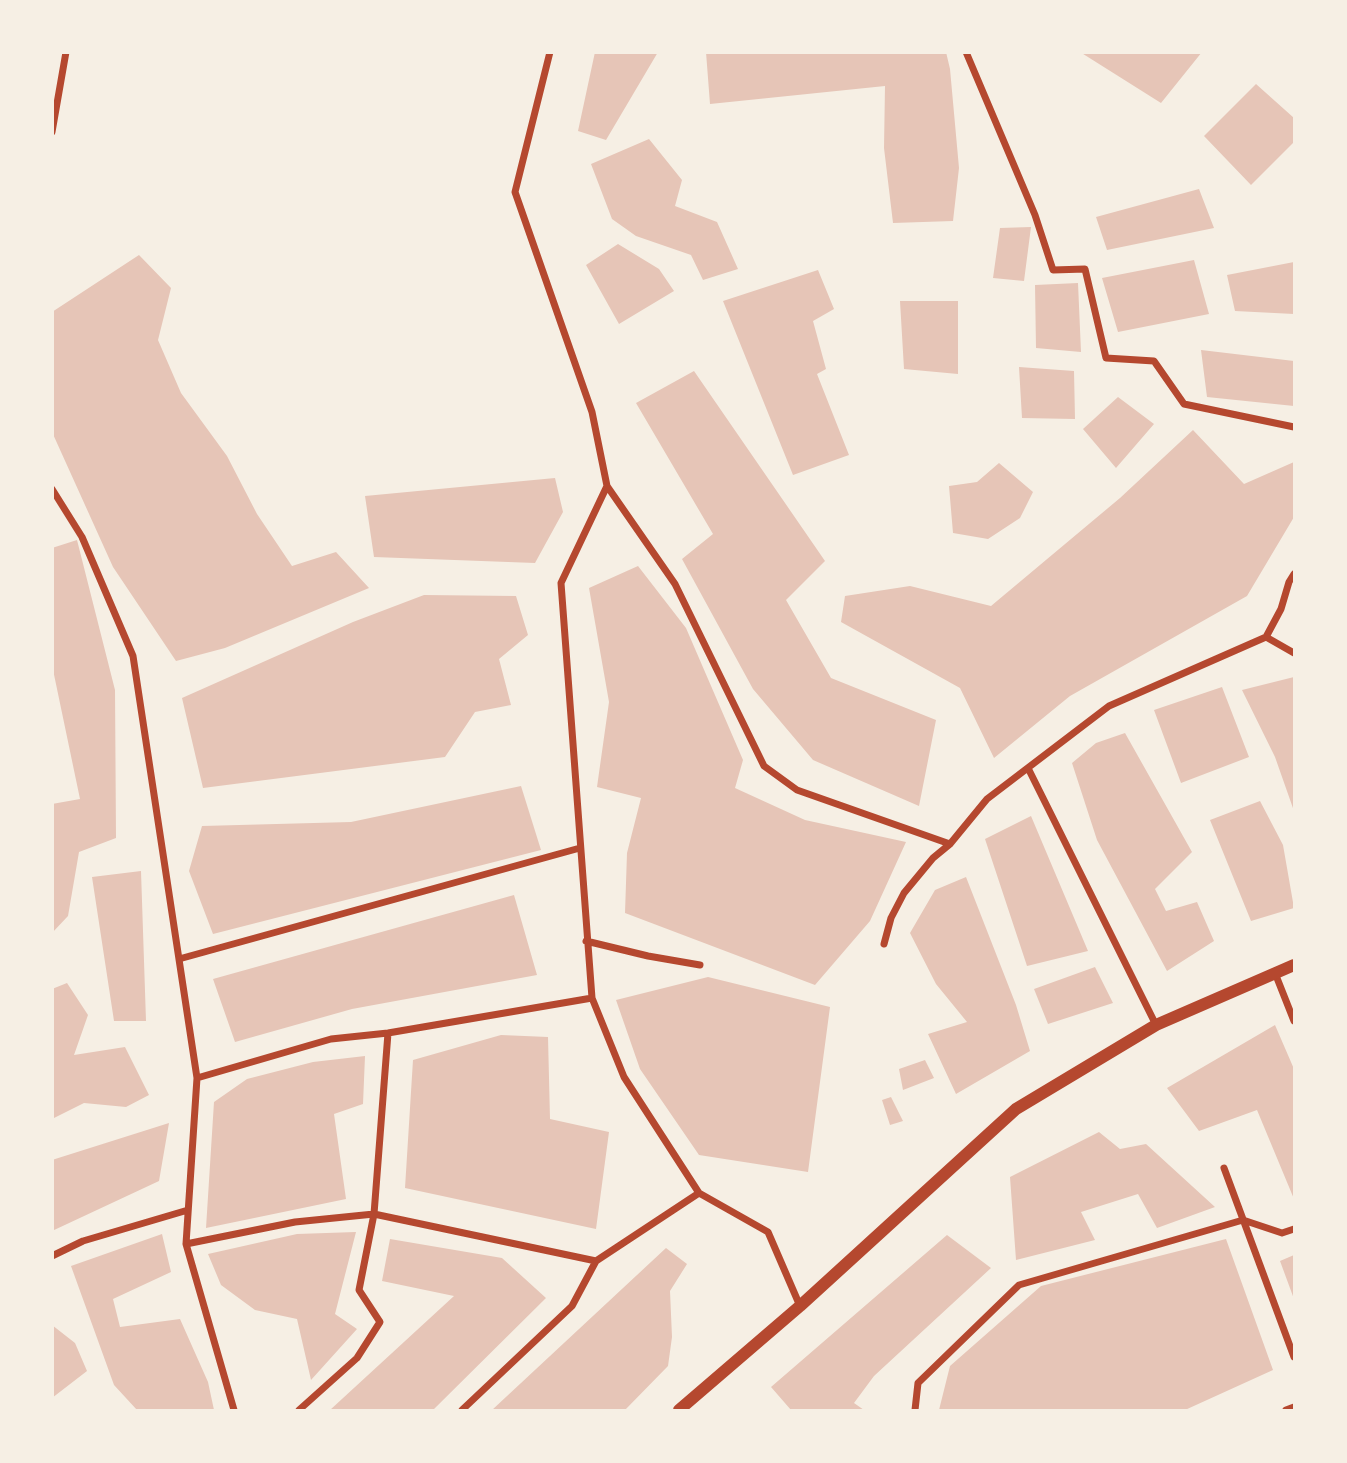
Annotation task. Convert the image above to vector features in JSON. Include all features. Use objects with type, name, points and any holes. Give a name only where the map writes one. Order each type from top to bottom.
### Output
[{"type":"street","points":[[52,132],[66,52]]},
{"type":"street","points":[[550,52],[515,192],[592,412],[607,486],[675,584],[764,766],[797,790],[950,844]]},
{"type":"street","points":[[967,52],[1030,204],[1053,270],[1085,269],[1106,358],[1154,361],[1184,404],[1294,427]]},
{"type":"street","points":[[607,486],[561,583],[592,998],[624,1077],[699,1193],[768,1232],[800,1306]]},
{"type":"street","points":[[52,489],[82,537],[133,656],[197,1078],[186,1244],[234,1410]]},
{"type":"street","points":[[884,944],[891,918],[904,893],[987,799],[1109,706],[1266,637],[1281,609],[1294,574]]},
{"type":"street","points":[[1266,637],[1294,653]]},
{"type":"street","points":[[1028,768],[1156,1025]]},
{"type":"street","points":[[179,959],[580,848]]},
{"type":"street","points":[[586,941],[701,965]]},
{"type":"street","points":[[679,1410],[800,1306],[1016,1109],[1156,1025],[1294,965]]},
{"type":"street","points":[[1275,974],[1294,1021]]},
{"type":"street","points":[[197,1078],[331,1039],[388,1033],[592,998]]},
{"type":"street","points":[[299,1410],[357,1358],[380,1322],[359,1290],[374,1214],[388,1033]]},
{"type":"street","points":[[1224,1168],[1294,1357]]},
{"type":"street","points":[[462,1410],[572,1306],[596,1261],[699,1193]]},
{"type":"street","points":[[52,1256],[83,1241],[188,1210]]},
{"type":"street","points":[[186,1244],[295,1222],[374,1214],[596,1261]]},
{"type":"street","points":[[915,1410],[918,1383],[1019,1285],[1243,1220],[1282,1233],[1294,1229]]},
{"type":"street","points":[[694,1410],[696,1396]]},
{"type":"street","points":[[1286,1410],[1294,1407]]},
{"type":"building","points":[[595,52],[658,52],[606,140],[578,131]]},
{"type":"building","points":[[706,52],[946,52],[959,168],[953,221],[893,223],[884,148],[885,86],[710,104]]},
{"type":"building","points":[[1080,52],[1202,52],[1161,103]]},
{"type":"building","points":[[1256,84],[1294,118],[1294,142],[1251,185],[1204,136]]},
{"type":"building","points":[[649,139],[682,180],[675,206],[717,222],[738,269],[703,280],[691,255],[636,236],[612,219],[591,164]]},
{"type":"building","points":[[1199,189],[1214,228],[1107,250],[1096,217]]},
{"type":"building","points":[[1031,227],[1024,281],[993,278],[1000,228]]},
{"type":"building","points":[[618,244],[659,269],[674,291],[619,324],[586,265]]},
{"type":"building","points":[[139,255],[171,288],[158,340],[181,393],[227,456],[257,514],[292,566],[336,552],[369,588],[225,648],[176,661],[113,567],[52,432],[52,312]]},
{"type":"building","points":[[1194,260],[1209,314],[1118,332],[1102,278]]},
{"type":"building","points":[[1294,262],[1294,314],[1235,311],[1227,275]]},
{"type":"building","points":[[818,270],[834,309],[813,321],[826,369],[817,374],[849,455],[793,475],[723,301]]},
{"type":"building","points":[[1078,283],[1081,352],[1036,348],[1035,285]]},
{"type":"building","points":[[900,301],[958,301],[958,374],[904,369]]},
{"type":"building","points":[[1201,350],[1294,361],[1294,406],[1207,397]]},
{"type":"building","points":[[1019,367],[1074,371],[1075,419],[1022,418]]},
{"type":"building","points":[[694,371],[825,561],[786,600],[831,678],[936,720],[919,806],[813,760],[753,689],[682,559],[713,534],[636,403]]},
{"type":"building","points":[[1118,397],[1154,424],[1116,468],[1083,429]]},
{"type":"building","points":[[1193,430],[1244,484],[1294,462],[1294,517],[1247,596],[1070,696],[994,758],[960,688],[841,622],[845,596],[910,586],[991,606],[1120,498]]},
{"type":"building","points":[[999,463],[1033,492],[1020,518],[988,539],[953,533],[949,486],[977,482]]},
{"type":"building","points":[[555,478],[563,512],[535,563],[374,557],[365,496]]},
{"type":"building","points":[[77,540],[115,690],[116,838],[79,852],[68,916],[52,933],[52,804],[80,799],[52,665],[52,548]]},
{"type":"building","points":[[638,566],[686,628],[743,760],[735,788],[805,820],[906,842],[870,921],[815,985],[625,913],[627,853],[641,798],[597,787],[609,702],[589,588]]},
{"type":"building","points":[[424,595],[516,596],[528,635],[499,659],[511,705],[475,712],[445,757],[203,788],[182,698],[353,622]]},
{"type":"building","points":[[1294,677],[1294,811],[1275,757],[1242,690]]},
{"type":"building","points":[[1222,687],[1249,757],[1181,783],[1154,710]]},
{"type":"building","points":[[1125,733],[1192,852],[1155,889],[1166,911],[1197,902],[1214,941],[1167,971],[1097,840],[1072,763],[1096,743]]},
{"type":"building","points":[[521,786],[541,850],[213,934],[189,871],[202,826],[351,822]]},
{"type":"building","points":[[1260,801],[1283,845],[1294,908],[1251,921],[1210,820]]},
{"type":"building","points":[[1031,816],[1088,951],[1027,966],[985,839]]},
{"type":"building","points":[[141,871],[146,1021],[114,1021],[92,877]]},
{"type":"building","points":[[966,877],[1016,1005],[1030,1051],[956,1094],[928,1034],[967,1022],[936,984],[910,933],[935,890]]},
{"type":"building","points":[[514,895],[537,975],[352,1009],[235,1042],[213,979]]},
{"type":"building","points":[[1095,967],[1113,1003],[1048,1024],[1034,989]]},
{"type":"building","points":[[708,977],[830,1007],[808,1172],[699,1155],[640,1069],[616,1000]]},
{"type":"building","points":[[67,983],[88,1015],[74,1055],[125,1047],[149,1095],[126,1107],[84,1103],[52,1119],[52,989]]},
{"type":"building","points":[[1275,1025],[1294,1069],[1294,1199],[1257,1110],[1199,1131],[1167,1088]]},
{"type":"building","points":[[501,1035],[548,1037],[550,1119],[609,1132],[596,1229],[405,1188],[413,1060]]},
{"type":"building","points":[[365,1056],[363,1104],[334,1114],[346,1199],[206,1228],[214,1102],[247,1079],[313,1062]]},
{"type":"building","points":[[925,1060],[934,1078],[903,1090],[899,1069]]},
{"type":"building","points":[[891,1097],[903,1121],[890,1125],[882,1100]]},
{"type":"building","points":[[169,1123],[159,1181],[52,1231],[52,1160]]},
{"type":"building","points":[[1099,1132],[1120,1149],[1146,1144],[1215,1207],[1157,1228],[1138,1194],[1081,1212],[1095,1240],[1016,1260],[1010,1177]]},
{"type":"building","points":[[356,1232],[335,1314],[357,1329],[311,1380],[297,1319],[255,1310],[221,1285],[208,1254],[297,1234]]},
{"type":"building","points":[[162,1234],[171,1272],[113,1299],[120,1327],[180,1319],[208,1382],[214,1410],[137,1410],[114,1385],[71,1266]]},
{"type":"building","points":[[947,1235],[991,1268],[874,1376],[854,1403],[864,1410],[791,1410],[771,1387]]},
{"type":"building","points":[[390,1239],[502,1258],[546,1298],[433,1410],[330,1410],[454,1296],[382,1281]]},
{"type":"building","points":[[1226,1239],[1273,1370],[1185,1410],[939,1410],[950,1366],[1041,1286]]},
{"type":"building","points":[[666,1248],[687,1264],[670,1291],[672,1337],[668,1366],[625,1410],[492,1410]]},
{"type":"building","points":[[1294,1255],[1294,1299],[1280,1261]]},
{"type":"building","points":[[52,1325],[75,1343],[87,1371],[52,1398]]}]
